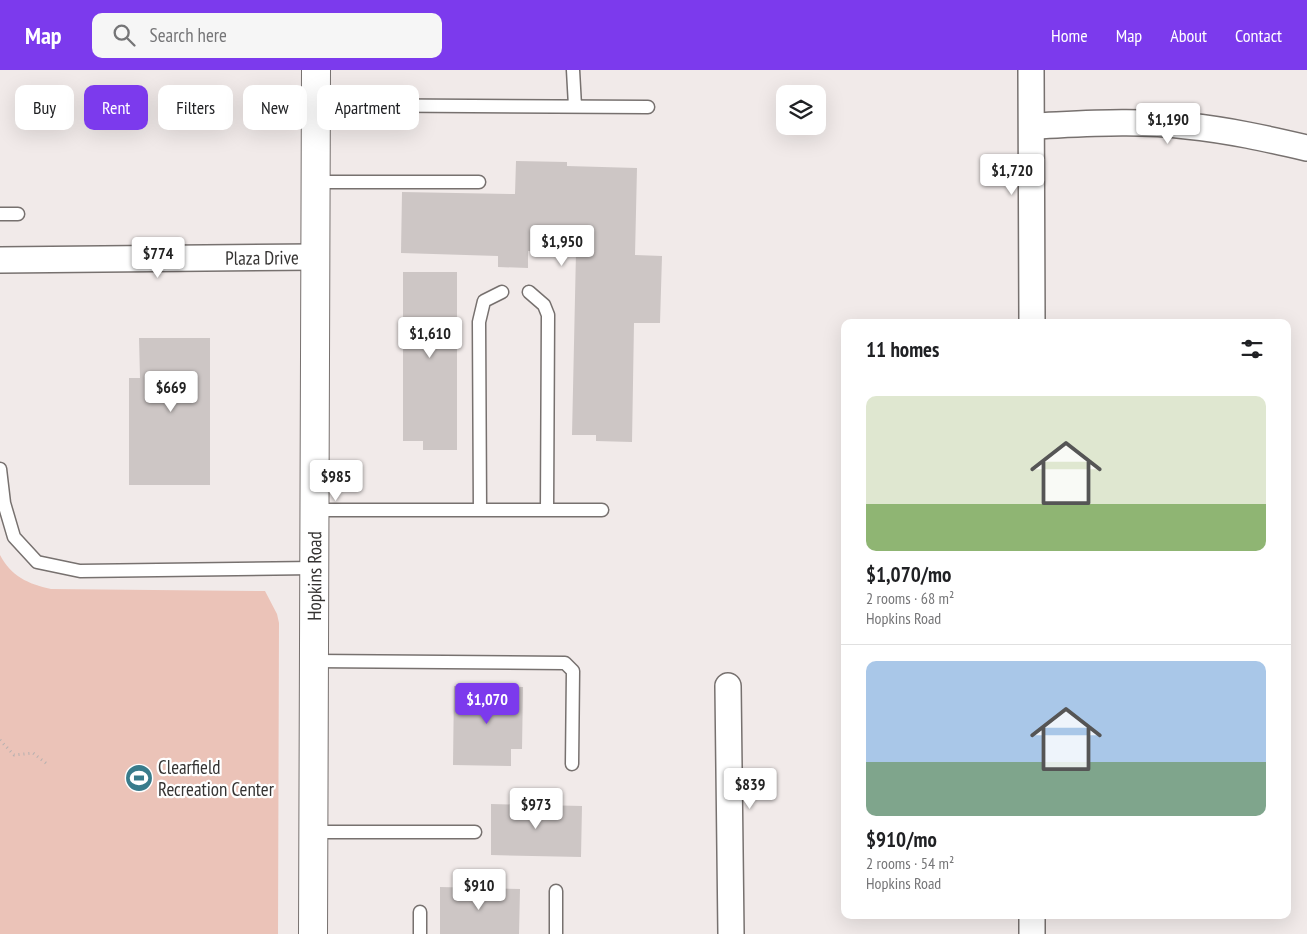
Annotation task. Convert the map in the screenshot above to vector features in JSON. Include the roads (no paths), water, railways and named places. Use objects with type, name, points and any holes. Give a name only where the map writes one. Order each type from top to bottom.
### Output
[{"type":"street","name":"Hopkins Road","points":[[313,934],[316,70]]},
{"type":"street","points":[[1031,70],[1032,319]]},
{"type":"street","points":[[1032,126],[1126,123],[1187,126],[1240,133],[1307,148]]},
{"type":"street","name":"Plaza Drive","points":[[0,260],[316,257]]},
{"type":"street","points":[[728,686],[731,934]]},
{"type":"street","points":[[1032,919],[1032,934]]},
{"type":"lane","points":[[573,70],[575,106]]},
{"type":"lane","points":[[316,105],[648,107]]},
{"type":"lane","points":[[316,182],[479,182]]},
{"type":"lane","points":[[0,214],[18,214]]},
{"type":"lane","points":[[480,510],[479,322],[484,301],[502,292]]},
{"type":"lane","points":[[529,292],[544,305],[548,315],[547,510]]},
{"type":"lane","points":[[0,469],[4,503],[14,536],[37,562],[80,571],[315,568]]},
{"type":"lane","points":[[315,510],[602,510]]},
{"type":"lane","points":[[314,661],[565,663],[573,671],[572,764]]},
{"type":"lane","points":[[314,832],[475,832]]},
{"type":"lane","points":[[556,891],[556,934]]},
{"type":"lane","points":[[420,912],[420,934]]},
{"type":"place","name":"Clearfield Recreation Center","points":[[139,778]]}]
